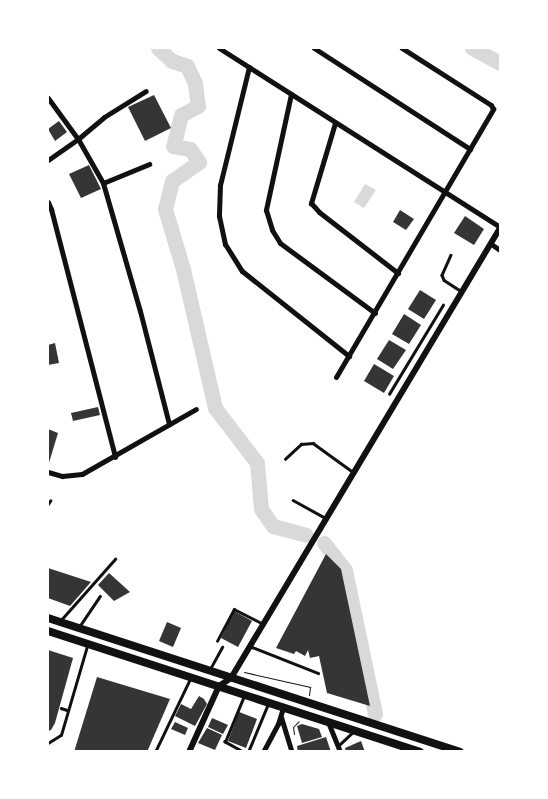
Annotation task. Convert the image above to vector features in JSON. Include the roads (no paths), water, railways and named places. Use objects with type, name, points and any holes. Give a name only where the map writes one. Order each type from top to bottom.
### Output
[{"type":"main road","points":[[48,618],[460,752]]},
{"type":"main road","points":[[48,631],[420,752]]},
{"type":"street","points":[[189,752],[219,686],[231,678],[262,623],[327,519],[500,228],[219,48]]},
{"type":"street","points":[[314,48],[470,149]]},
{"type":"street","points":[[336,377],[492,114],[493,109],[491,105],[402,48]]},
{"type":"street","points":[[249,67],[220,185],[219,216],[225,244],[242,271],[349,356]]},
{"type":"street","points":[[48,160],[78,139],[104,117],[146,91]]},
{"type":"street","points":[[291,94],[267,202],[266,210],[272,230],[280,243],[375,313]]},
{"type":"street","points":[[48,98],[78,139],[103,183],[140,311],[169,424]]},
{"type":"street","points":[[335,122],[311,203],[319,212],[398,273]]},
{"type":"street","points":[[103,183],[149,164]]},
{"type":"street","points":[[48,202],[52,208],[115,457]]},
{"type":"street","points":[[491,244],[500,250]]},
{"type":"street","points":[[48,472],[72,476],[82,474],[115,457],[196,409]]},
{"type":"street","points":[[263,752],[281,718],[283,708]]},
{"type":"street","points":[[281,718],[292,752]]},
{"type":"street","points":[[328,722],[339,749]]},
{"type":"lane","points":[[451,255],[442,275],[444,280],[463,291]]},
{"type":"lane","points":[[390,394],[443,305]]},
{"type":"lane","points":[[439,312],[447,317]]},
{"type":"lane","points":[[285,459],[301,444],[313,443],[354,473]]},
{"type":"lane","points":[[293,500],[327,519]]},
{"type":"lane","points":[[59,622],[115,559]]},
{"type":"lane","points":[[78,628],[100,596]]},
{"type":"lane","points":[[217,642],[234,609],[262,623]]},
{"type":"lane","points":[[48,743],[61,735],[88,644]]},
{"type":"lane","points":[[249,646],[318,673]]},
{"type":"lane","points":[[209,671],[222,647]]},
{"type":"lane","points":[[155,752],[191,678]]},
{"type":"lane","points":[[243,752],[225,742],[245,695]]},
{"type":"lane","points":[[248,752],[268,703]]},
{"type":"lane","points":[[61,708],[67,710]]},
{"type":"lane","points":[[339,749],[354,731]]},
{"type":"waterway","points":[[158,48],[172,61],[187,66],[195,83],[198,106],[181,115],[173,146],[190,149],[199,162],[172,181],[165,209],[183,269],[215,408],[257,463],[261,509],[273,526],[306,535]]},
{"type":"waterway","points":[[472,48],[500,63]]},
{"type":"waterway","points":[[324,543],[345,570],[375,714]]}]
